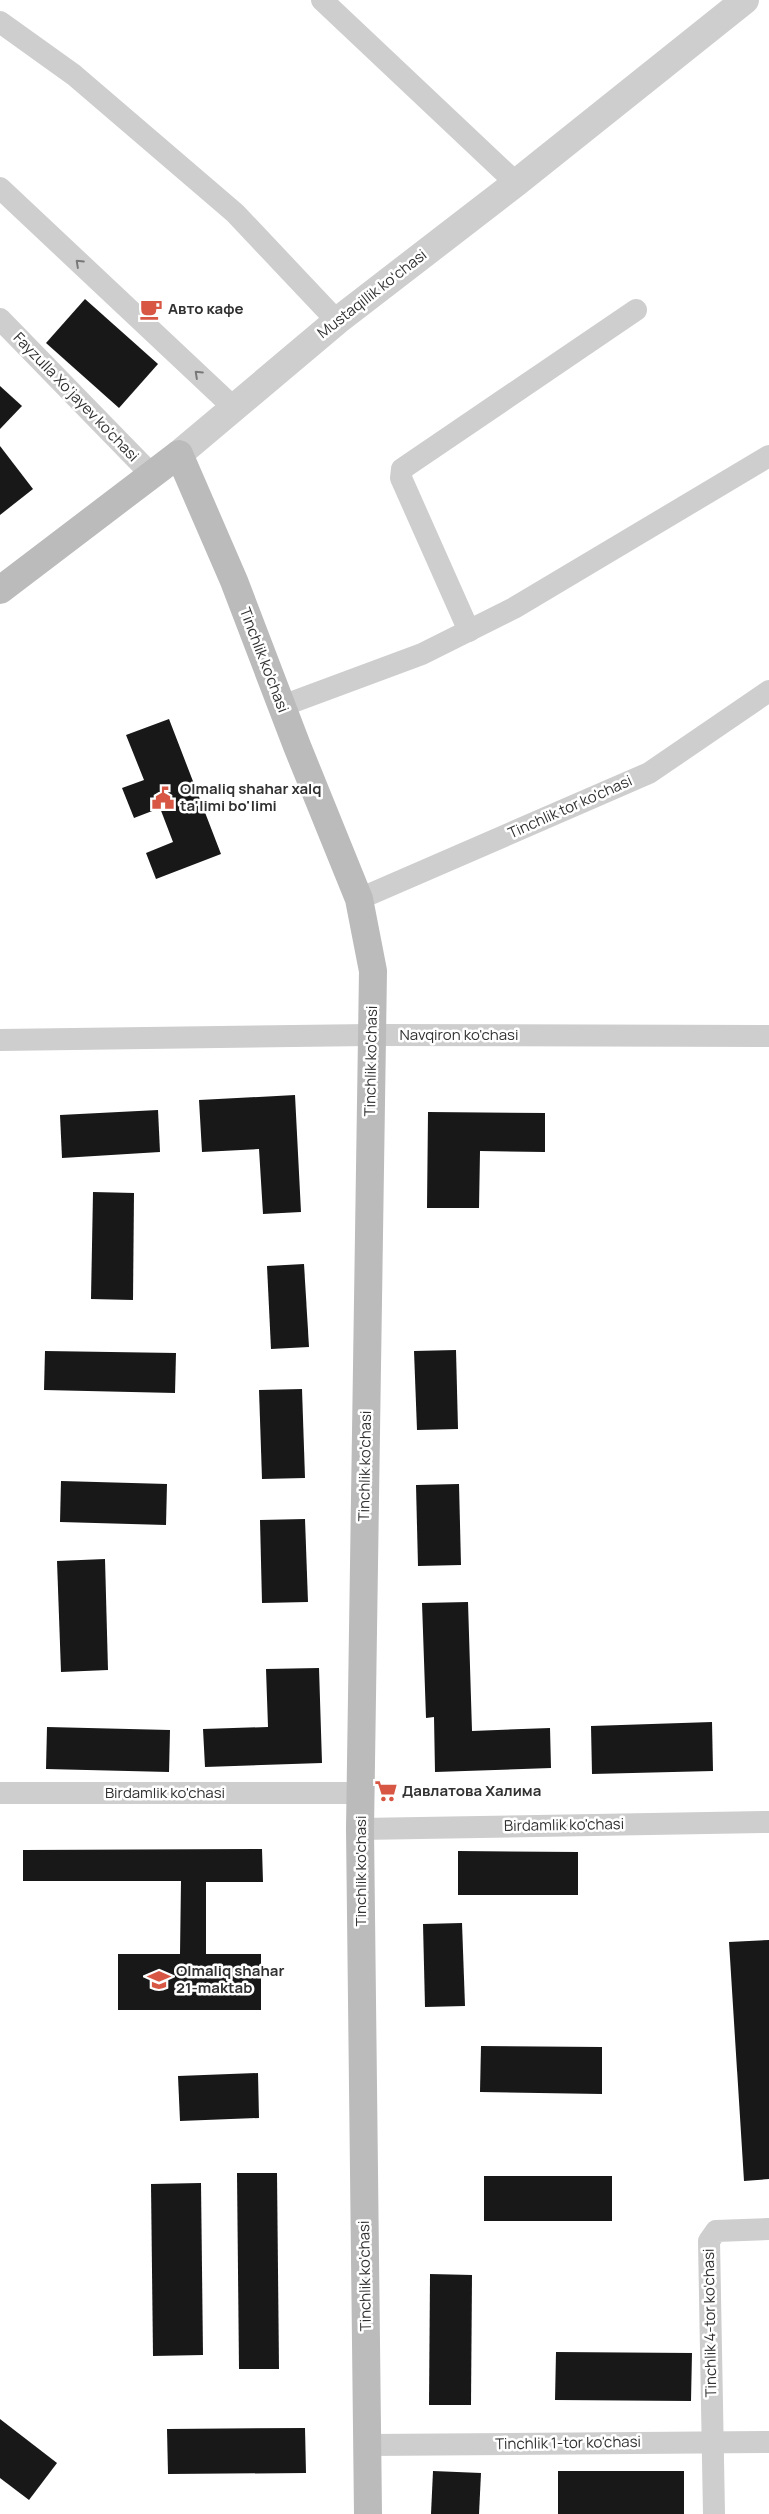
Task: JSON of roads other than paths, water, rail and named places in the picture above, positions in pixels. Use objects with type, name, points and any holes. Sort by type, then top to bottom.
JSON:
[{"type":"main road","name":"Mustaqillik koʻchasi","points":[[0,590],[179,454]]},
{"type":"main road","name":"Tinchlik ko'chasi","points":[[179,454],[234,581],[359,899],[373,971],[370,1035],[360,1828],[368,2514]]},
{"type":"street","points":[[322,0],[516,183]]},
{"type":"street","name":"Mustaqillik koʻchasi","points":[[179,454],[337,321],[516,183],[745,0]]},
{"type":"street","points":[[0,22],[74,75],[234,213],[337,321]]},
{"type":"street","points":[[0,188],[233,407]]},
{"type":"street","points":[[469,631],[401,478],[402,469],[636,310]]},
{"type":"street","name":"Fayzulla Xo‘jayev ko'chasi","points":[[0,319],[152,475]]},
{"type":"street","points":[[282,706],[422,654],[514,608],[769,456]]},
{"type":"street","name":"Tinchlik tor ko'chasi","points":[[359,899],[649,773],[769,691]]},
{"type":"street","name":"Navqiron ko'chasi","points":[[0,1040],[370,1035],[769,1036]]},
{"type":"street","name":"Birdamlik ko'chasi","points":[[0,1794],[361,1793]]},
{"type":"street","name":"Birdamlik ko'chasi","points":[[360,1828],[769,1822]]},
{"type":"street","name":"Tinchlik 4-tor ko'chasi","points":[[712,2442],[709,2241],[716,2231],[769,2229]]},
{"type":"street","points":[[712,2442],[714,2514]]},
{"type":"street","name":"Tinchlik 1-tor ko'chasi","points":[[368,2445],[769,2442]]},
{"type":"place","name":"Авто кафе","points":[[151,309]]},
{"type":"place","name":"Olmaliq shahar xalq ta'limi bo'limi","points":[[163,798]]},
{"type":"place","name":"Давлатова Халима","points":[[386,1791]]},
{"type":"place","name":"Olmaliq shahar 21-maktab","points":[[159,1980]]}]
